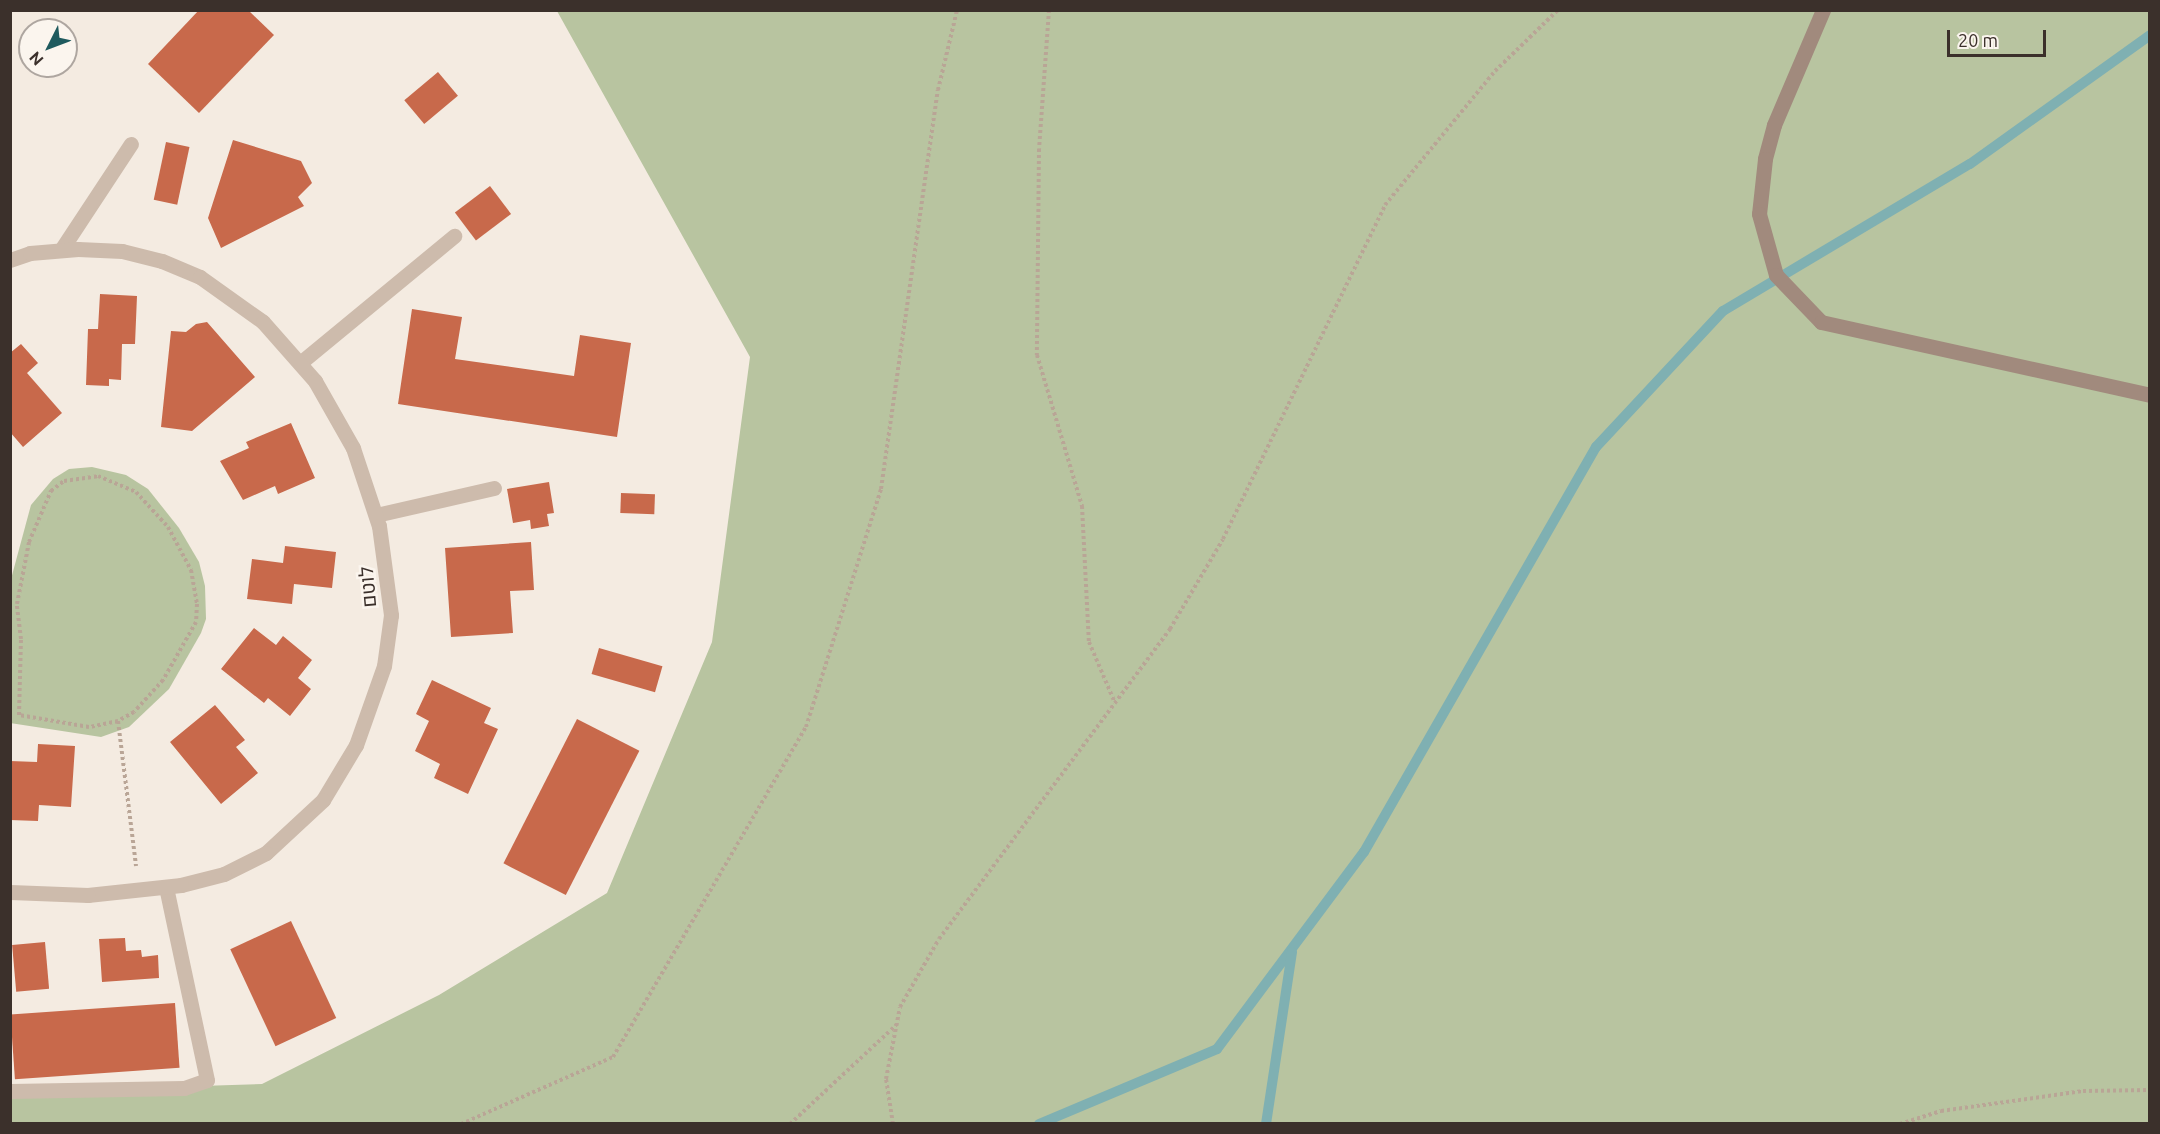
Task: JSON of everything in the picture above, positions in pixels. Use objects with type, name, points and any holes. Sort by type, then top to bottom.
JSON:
[{"type":"main road","points":[[1823,10],[1774,125],[1765,159],[1759,214],[1776,275],[1821,322],[2150,395]]},
{"type":"street","points":[[61,250],[130,144]]},
{"type":"street","points":[[300,363],[454,236]]},
{"type":"street","name":"לוטם","points":[[10,260],[61,250],[122,251],[162,261],[200,277],[263,322],[300,363],[353,448],[375,515],[390,588],[388,640],[370,708],[340,775],[305,821],[266,853],[224,874],[166,887],[88,895],[10,892]]},
{"type":"street","points":[[375,515],[494,488]]},
{"type":"street","points":[[10,1091],[184,1088],[207,1080],[166,887]]},
{"type":"path","points":[[460,1124],[613,1057],[806,727],[881,489],[938,90],[957,10]]},
{"type":"path","points":[[1049,10],[1039,149],[1037,355],[1082,506],[1089,642],[1115,703]]},
{"type":"path","points":[[893,1124],[886,1079],[900,1006],[939,939],[1170,628],[1223,539],[1385,205],[1495,71],[1558,10]]},
{"type":"path","points":[[98,476],[122,483],[151,506],[182,550],[195,587],[196,622],[179,656],[134,712],[118,721],[89,727],[19,715],[20,573],[51,492],[64,482],[81,477],[98,476]]},
{"type":"path","points":[[118,721],[139,891]]},
{"type":"path","points":[[790,1124],[896,1025]]},
{"type":"path","points":[[1900,1124],[1941,1111],[2084,1091],[2150,1090]]},
{"type":"green space","points":[[557,11],[2149,11],[2149,1123],[11,1124],[10,1092],[262,1084],[439,995],[607,893],[712,642],[750,357]]},
{"type":"green space","points":[[92,467],[126,475],[148,489],[179,528],[199,562],[205,586],[206,619],[201,633],[169,689],[129,727],[101,737],[10,723],[11,579],[31,505],[53,479],[69,469]]},
{"type":"building","points":[[199,10],[248,10],[274,35],[199,113],[148,64]]},
{"type":"building","points":[[438,72],[458,96],[424,124],[404,100]]},
{"type":"building","points":[[233,140],[301,161],[312,183],[298,197],[304,206],[221,248],[208,218]]},
{"type":"building","points":[[166,142],[189,147],[177,205],[154,200]]},
{"type":"building","points":[[490,186],[511,214],[476,240],[455,212]]},
{"type":"building","points":[[100,294],[137,296],[135,344],[122,344],[121,380],[109,379],[109,386],[86,385],[88,329],[98,329]]},
{"type":"building","points":[[412,309],[462,317],[455,359],[574,376],[580,335],[631,343],[617,437],[398,404]]},
{"type":"building","points":[[207,322],[255,377],[192,431],[161,427],[171,331],[186,332],[196,324]]},
{"type":"building","points":[[21,344],[38,363],[27,373],[62,413],[23,447],[10,432],[10,353]]},
{"type":"building","points":[[291,423],[315,478],[278,494],[275,486],[243,500],[220,461],[249,448],[246,442]]},
{"type":"building","points":[[549,482],[554,513],[547,514],[549,526],[531,529],[530,520],[513,523],[507,489]]},
{"type":"building","points":[[621,493],[655,494],[654,514],[620,513]]},
{"type":"building","points":[[531,542],[534,590],[510,591],[513,633],[451,637],[445,548]]},
{"type":"building","points":[[285,546],[336,552],[332,588],[294,584],[292,604],[247,599],[252,559],[283,563]]},
{"type":"building","points":[[254,628],[276,645],[283,636],[312,660],[298,678],[311,689],[290,716],[268,698],[264,703],[221,669]]},
{"type":"building","points":[[599,648],[662,666],[655,692],[592,674]]},
{"type":"building","points":[[432,680],[491,708],[484,723],[498,729],[468,794],[434,778],[440,764],[415,751],[429,721],[416,714]]},
{"type":"building","points":[[215,705],[245,740],[236,747],[258,773],[221,804],[170,742]]},
{"type":"building","points":[[577,719],[639,751],[566,895],[503,863]]},
{"type":"building","points":[[38,744],[75,746],[71,807],[39,805],[38,821],[10,820],[10,761],[37,762]]},
{"type":"building","points":[[291,921],[336,1018],[275,1046],[230,949]]},
{"type":"building","points":[[125,938],[126,951],[141,950],[142,957],[158,955],[159,978],[102,982],[99,939]]},
{"type":"building","points":[[45,942],[49,989],[16,992],[12,945]]},
{"type":"building","points":[[175,1003],[180,1068],[15,1079],[10,1015]]},
{"type":"waterway","points":[[1039,1124],[1217,1049],[1364,852],[1596,447],[1723,311],[1970,164],[2150,35]]},
{"type":"waterway","points":[[1266,1124],[1292,952]]}]
